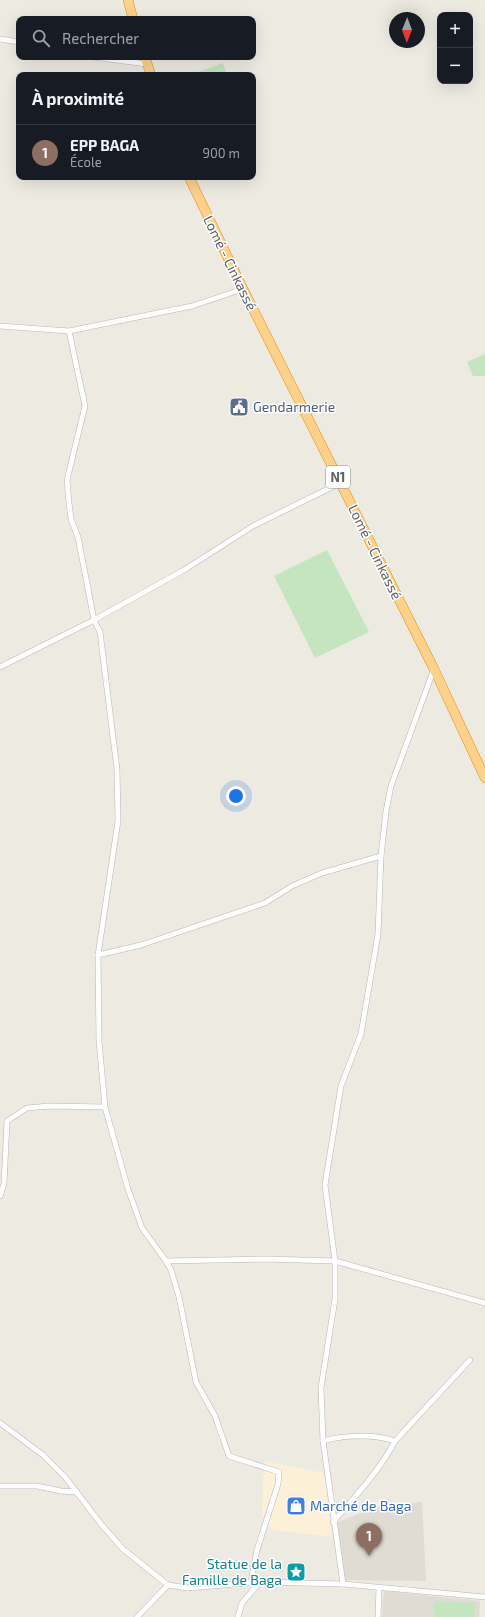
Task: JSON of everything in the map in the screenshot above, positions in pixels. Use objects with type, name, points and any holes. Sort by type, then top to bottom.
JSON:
[{"type":"highway","points":[[128,0],[133,16]]},
{"type":"highway","points":[[146,61],[150,72]]},
{"type":"highway","name":"Lomé - Cinkassé","points":[[189,180],[434,669],[485,778]]},
{"type":"street","points":[[0,39],[16,42]]},
{"type":"street","points":[[133,60],[146,61]]},
{"type":"street","points":[[0,326],[69,331],[192,306],[243,289]]},
{"type":"street","points":[[69,331],[85,406],[67,480],[69,503],[71,518],[78,537],[94,620],[100,632],[117,769],[118,813],[98,955],[99,1041],[105,1107],[128,1189],[142,1228],[171,1270],[179,1296],[196,1382],[215,1416],[229,1456],[279,1472],[276,1490],[257,1550],[251,1582]]},
{"type":"street","points":[[0,667],[94,620],[184,570],[253,526],[340,483]]},
{"type":"street","points":[[343,1584],[333,1522],[323,1441],[321,1388],[334,1299],[335,1260],[325,1185],[341,1086],[363,1026],[378,934],[381,856],[386,811],[391,786],[434,669]]},
{"type":"street","points":[[98,955],[141,945],[265,903],[292,886],[322,873],[381,856]]},
{"type":"street","points":[[0,1196],[7,1121],[27,1108],[49,1106],[78,1108],[105,1107]]},
{"type":"street","points":[[166,1261],[265,1259],[335,1260],[485,1303]]},
{"type":"street","points":[[333,1522],[372,1475],[395,1441],[470,1360]]},
{"type":"street","points":[[0,1424],[43,1455],[77,1492],[101,1524],[124,1549],[168,1585],[188,1588],[251,1582],[343,1584],[485,1597]]},
{"type":"street","points":[[323,1441],[331,1439],[372,1437],[395,1441]]},
{"type":"street","points":[[0,1486],[37,1486],[61,1492],[77,1492]]},
{"type":"street","points":[[238,1617],[242,1603],[260,1582]]},
{"type":"street","points":[[137,1617],[168,1585]]},
{"type":"street","points":[[378,1617],[379,1588]]},
{"type":"shaded area","name":"Marché de Baga","points":[[264,1461],[324,1473],[332,1537],[272,1530],[262,1515]]},
{"type":"shaded area","points":[[422,1502],[426,1581],[344,1580],[336,1523],[376,1507]]},
{"type":"shaded area","points":[[384,1591],[480,1601],[479,1617],[382,1617]]},
{"type":"green space","points":[[223,63],[226,72],[198,72]]},
{"type":"green space","points":[[485,354],[485,376],[473,376],[467,362]]},
{"type":"green space","points":[[327,550],[369,632],[315,658],[274,576]]},
{"type":"green space","points":[[434,1601],[475,1603],[474,1617],[434,1617]]},
{"type":"place","name":"Gendarmerie","points":[[239,407]]},
{"type":"place","name":"Marché de Baga","points":[[296,1506]]},
{"type":"place","name":"EPP BAGA","points":[[369,1556]]},
{"type":"place","name":"Statue de la Famille de Baga","points":[[296,1572]]}]
